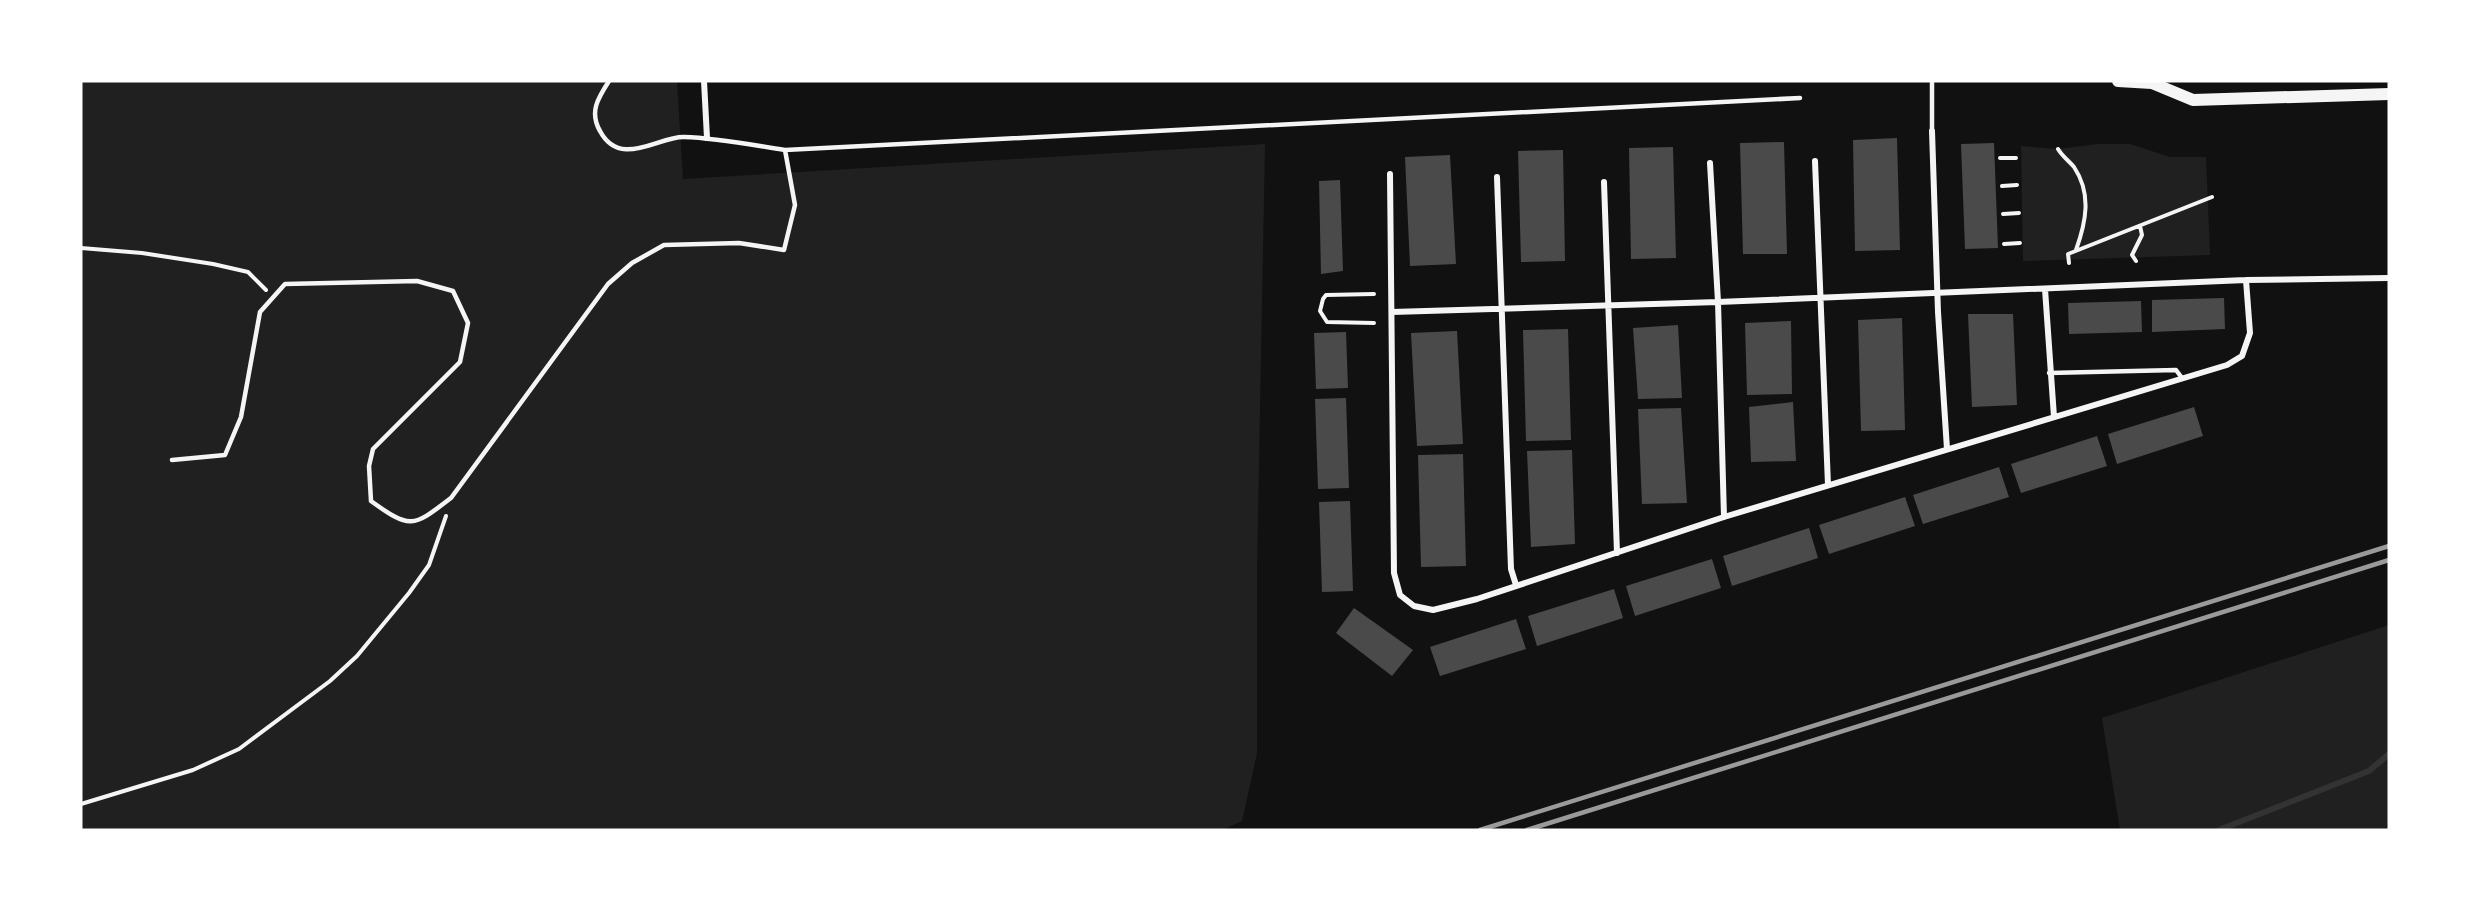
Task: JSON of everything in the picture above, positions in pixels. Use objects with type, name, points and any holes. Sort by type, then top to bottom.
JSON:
[{"type":"main road","points":[[2118,81],[2154,82],[2193,100],[2389,94]]},
{"type":"street","points":[[704,81],[707,138]]},
{"type":"street","points":[[1932,131],[1947,449]]},
{"type":"street","points":[[1815,161],[1828,485]]},
{"type":"street","points":[[1710,163],[1718,302],[1724,517]]},
{"type":"street","points":[[1390,174],[1394,573],[1400,595],[1414,606],[1433,610],[1477,599],[1724,517],[2227,365],[2242,356],[2250,333],[2246,280]]},
{"type":"street","points":[[1497,177],[1511,569],[1516,585]]},
{"type":"street","points":[[1604,182],[1617,553]]},
{"type":"street","points":[[1392,312],[1939,294],[2246,280],[2389,278]]},
{"type":"street","points":[[2044,289],[2054,417]]},
{"type":"lane","points":[[609,81],[596,101],[594,120],[604,138],[621,148],[646,148],[680,136],[785,150],[1800,98]]},
{"type":"lane","points":[[1932,81],[1932,131]]},
{"type":"lane","points":[[172,460],[225,455],[241,417],[260,312],[285,284],[417,281],[453,291],[468,323],[460,362],[373,449],[369,466],[372,501],[397,520],[421,521],[451,498],[608,284],[632,263],[664,246],[739,243],[784,250],[795,205],[785,150]]},
{"type":"lane","points":[[2049,374],[2176,370],[2182,378]]},
{"type":"path","points":[[2058,149],[2074,167],[2084,192],[2086,221],[2076,251]]},
{"type":"path","points":[[2000,158],[2016,158]]},
{"type":"path","points":[[2002,186],[2018,185]]},
{"type":"path","points":[[2069,263],[2068,254],[2212,197]]},
{"type":"path","points":[[2003,214],[2019,213]]},
{"type":"path","points":[[2136,261],[2132,255],[2142,235],[2140,226]]},
{"type":"path","points":[[2004,244],[2020,243]]},
{"type":"path","points":[[81,248],[142,253],[248,272],[273,297]]},
{"type":"path","points":[[1374,294],[1326,295],[1320,311],[1327,322],[1374,323]]},
{"type":"path","points":[[81,804],[193,770],[239,749],[330,681],[357,656],[429,565],[451,498]]},
{"type":"shaded area","points":[[81,81],[677,81],[683,179],[1265,144],[1257,567],[1257,753],[1242,821],[1223,830],[81,830]]},
{"type":"shaded area","points":[[2098,144],[2130,144],[2170,157],[2206,157],[2210,255],[2023,261],[2021,146],[2058,149]]},
{"type":"shaded area","points":[[2389,625],[2389,830],[2120,830],[2102,718]]},
{"type":"building","points":[[1897,138],[1900,250],[1855,251],[1853,140]]},
{"type":"building","points":[[1784,142],[1787,254],[1743,254],[1740,143]]},
{"type":"building","points":[[1994,143],[1998,248],[1965,249],[1961,144]]},
{"type":"building","points":[[1673,147],[1676,258],[1631,259],[1629,148]]},
{"type":"building","points":[[1563,150],[1565,261],[1521,262],[1518,151]]},
{"type":"building","points":[[1450,155],[1456,264],[1410,266],[1405,157]]},
{"type":"building","points":[[1340,180],[1343,271],[1321,274],[1319,181]]},
{"type":"building","points":[[2224,298],[2225,329],[2152,332],[2152,300]]},
{"type":"building","points":[[2141,301],[2142,332],[2069,334],[2068,303]]},
{"type":"building","points":[[1968,314],[2013,314],[2017,405],[1972,407]]},
{"type":"building","points":[[1902,318],[1905,430],[1861,431],[1858,320]]},
{"type":"building","points":[[1791,321],[1792,394],[1747,395],[1745,323]]},
{"type":"building","points":[[1678,325],[1682,398],[1638,399],[1633,328]]},
{"type":"building","points":[[1568,329],[1571,440],[1526,441],[1523,330]]},
{"type":"building","points":[[1457,331],[1463,444],[1417,446],[1411,333]]},
{"type":"building","points":[[1346,332],[1348,388],[1316,389],[1314,333]]},
{"type":"building","points":[[1346,398],[1349,488],[1318,489],[1315,399]]},
{"type":"building","points":[[1793,402],[1796,461],[1751,462],[1749,407]]},
{"type":"building","points":[[2194,407],[2203,436],[2117,464],[2108,434]]},
{"type":"building","points":[[1681,408],[1687,503],[1642,504],[1638,409]]},
{"type":"building","points":[[2097,436],[2107,466],[2021,493],[2011,464]]},
{"type":"building","points":[[1572,450],[1575,544],[1531,547],[1527,451]]},
{"type":"building","points":[[1463,454],[1466,566],[1421,567],[1418,455]]},
{"type":"building","points":[[1999,467],[2009,497],[1923,524],[1913,495]]},
{"type":"building","points":[[1905,497],[1915,526],[1829,554],[1819,525]]},
{"type":"building","points":[[1350,501],[1353,591],[1322,592],[1319,502]]},
{"type":"building","points":[[1809,528],[1818,558],[1732,586],[1723,556]]},
{"type":"building","points":[[1712,559],[1721,588],[1635,616],[1626,586]]},
{"type":"building","points":[[1614,589],[1623,618],[1537,646],[1528,616]]},
{"type":"building","points":[[1354,608],[1413,650],[1392,676],[1336,633]]},
{"type":"building","points":[[1516,619],[1526,649],[1440,676],[1430,647]]},
{"type":"waterway","points":[[2219,830],[2369,771],[2389,754]]},
{"type":"railway","points":[[1480,830],[2389,546]]},
{"type":"railway","points":[[1527,830],[2389,560]]}]
